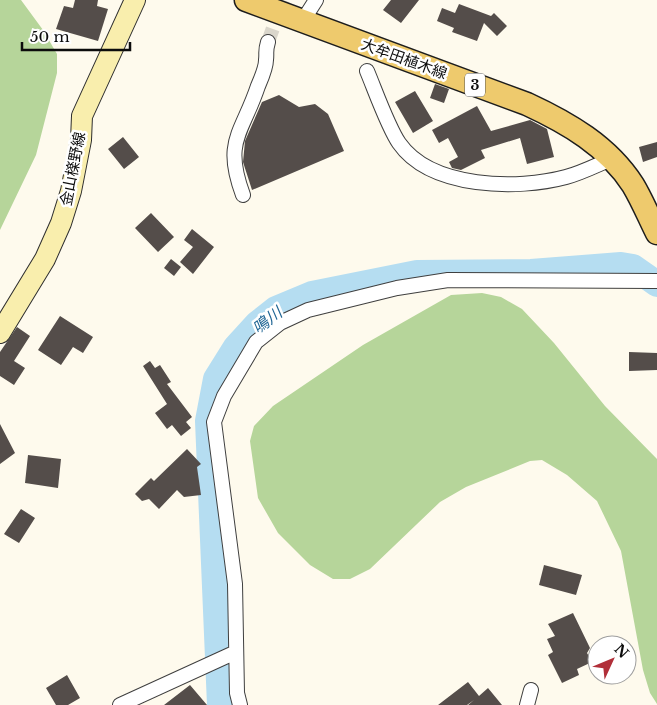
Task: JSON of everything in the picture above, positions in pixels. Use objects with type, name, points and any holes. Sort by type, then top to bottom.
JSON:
[{"type":"main road","name":"金山檪野線","points":[[0,333],[46,259],[61,223],[71,191],[81,140],[82,116],[135,0]]},
{"type":"main road","name":"大牟田植木線","points":[[246,0],[527,104],[558,118],[582,133],[611,159],[632,184],[657,233]]},
{"type":"street","points":[[302,22],[316,0]]},
{"type":"street","points":[[243,195],[236,176],[233,146],[258,88],[266,60],[264,53],[268,42]]},
{"type":"street","points":[[366,71],[399,144],[419,162],[450,176],[472,181],[524,185],[567,177],[611,159]]},
{"type":"street","points":[[240,705],[236,693],[234,584],[230,541],[215,443],[214,422],[224,396],[256,342],[280,323],[308,310],[406,287],[448,280],[657,281]]},
{"type":"street","points":[[120,705],[236,652]]},
{"type":"street","points":[[527,705],[531,690]]},
{"type":"green space","points":[[0,0],[21,0],[43,30],[57,54],[57,73],[36,155],[0,230]]},
{"type":"green space","points":[[482,293],[501,297],[522,309],[554,343],[605,406],[657,459],[657,704],[650,693],[643,670],[621,551],[597,501],[567,475],[542,460],[530,461],[466,487],[440,502],[370,569],[350,579],[333,579],[310,565],[278,533],[258,498],[250,441],[254,426],[273,406],[363,345],[451,295]]},
{"type":"building","points":[[75,0],[98,0],[97,6],[108,9],[98,41],[56,29],[64,6],[73,8]]},
{"type":"building","points":[[391,0],[419,0],[401,23],[383,10]]},
{"type":"building","points":[[459,4],[491,16],[494,13],[507,26],[497,36],[484,23],[477,41],[452,32],[454,28],[437,21],[442,8],[455,13]]},
{"type":"building","points":[[435,84],[449,89],[444,103],[430,98]]},
{"type":"building","points":[[415,91],[433,121],[413,133],[395,102]]},
{"type":"building","points":[[279,95],[299,107],[315,104],[328,114],[344,151],[252,190],[243,162],[245,141],[262,102]]},
{"type":"building","points":[[477,106],[491,131],[530,120],[547,129],[554,157],[527,164],[520,138],[481,150],[485,158],[461,170],[452,168],[449,162],[458,157],[448,138],[439,143],[432,130]]},
{"type":"building","points":[[123,137],[139,157],[124,169],[108,149]]},
{"type":"building","points":[[657,142],[657,157],[643,162],[639,147]]},
{"type":"building","points":[[151,213],[174,237],[158,252],[135,228]]},
{"type":"building","points":[[192,229],[214,247],[193,274],[180,262],[193,247],[184,240]]},
{"type":"building","points":[[171,259],[181,267],[174,276],[164,268]]},
{"type":"building","points":[[60,316],[93,337],[83,353],[73,347],[61,365],[38,350]]},
{"type":"building","points":[[17,327],[30,336],[14,361],[25,368],[14,385],[0,376],[0,352]]},
{"type":"building","points":[[629,352],[657,353],[657,370],[629,371]]},
{"type":"building","points":[[150,361],[155,368],[160,365],[171,382],[167,384],[192,417],[186,422],[191,428],[181,436],[172,425],[167,429],[155,413],[167,404],[143,366]]},
{"type":"building","points":[[0,424],[15,453],[0,464]]},
{"type":"building","points":[[187,449],[201,464],[197,467],[201,495],[184,497],[177,490],[159,509],[149,499],[142,501],[135,494],[151,478],[154,481]]},
{"type":"building","points":[[28,455],[61,459],[58,488],[25,483]]},
{"type":"building","points":[[21,509],[35,518],[19,543],[4,534]]},
{"type":"building","points":[[544,565],[582,575],[576,595],[539,585]]},
{"type":"building","points":[[573,613],[587,642],[587,664],[577,669],[579,675],[562,683],[548,655],[553,652],[547,639],[555,636],[548,624]]},
{"type":"building","points":[[67,675],[80,698],[68,705],[56,705],[46,688]]},
{"type":"building","points":[[468,682],[479,696],[488,688],[502,705],[468,705],[474,700],[467,705],[438,705]]},
{"type":"building","points":[[190,685],[207,705],[164,705]]},
{"type":"waterway","name":"鳴川","points":[[220,705],[208,421],[216,379],[236,347],[257,324],[276,309],[312,294],[417,273],[531,272],[621,265],[633,267],[657,284]]},
{"type":"tunnel","points":[[268,42],[283,0]]}]
